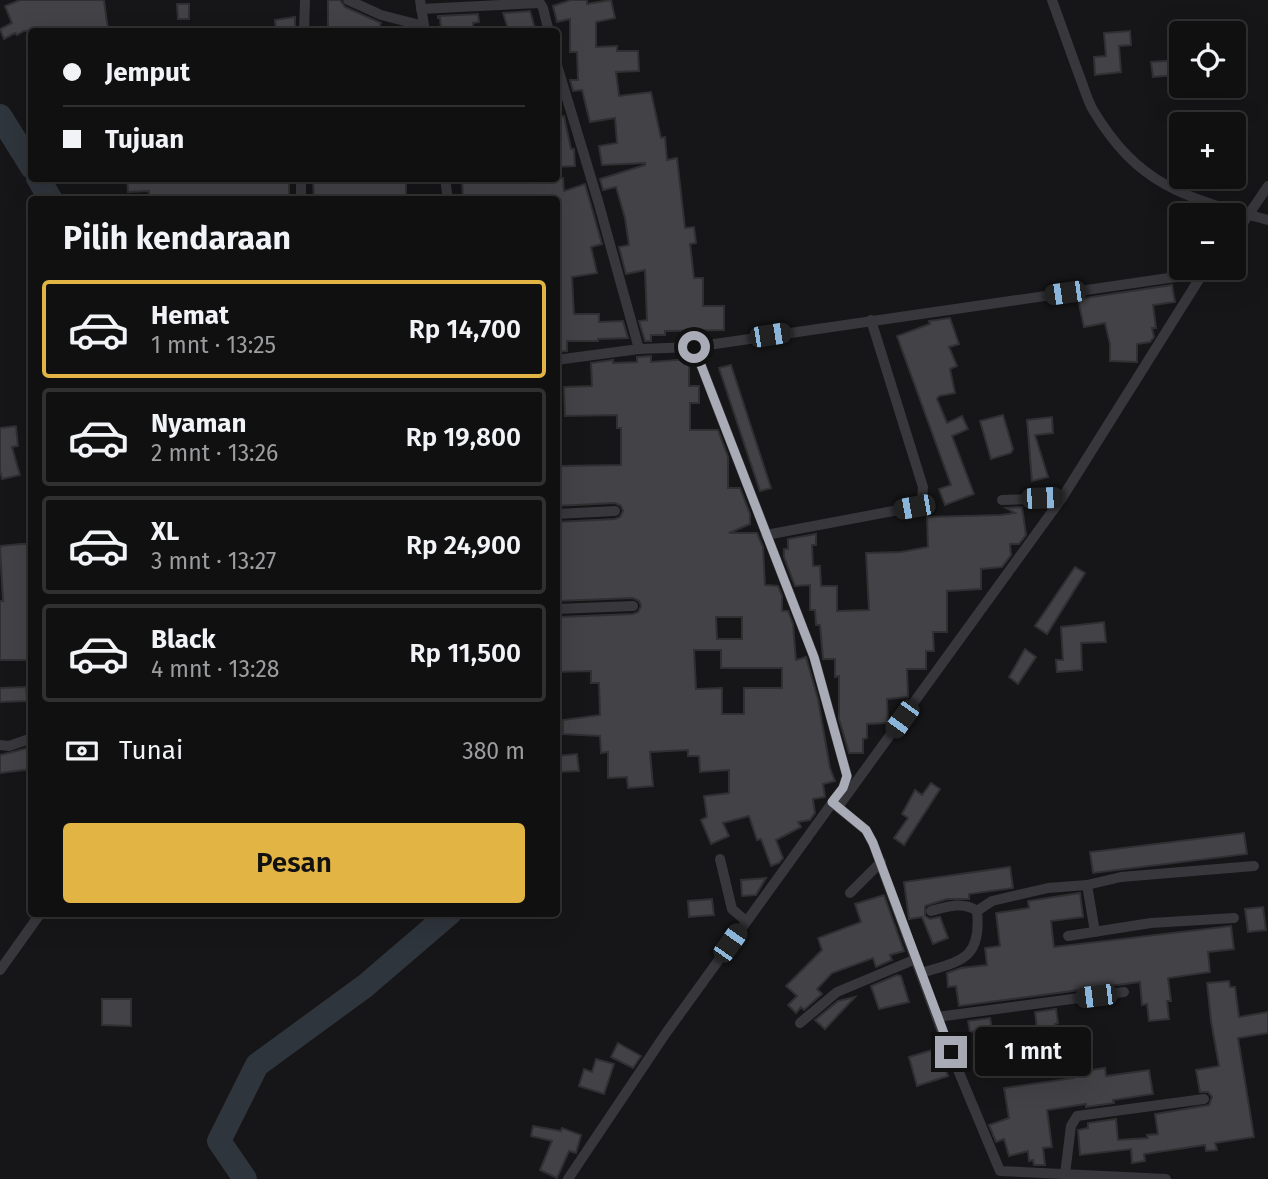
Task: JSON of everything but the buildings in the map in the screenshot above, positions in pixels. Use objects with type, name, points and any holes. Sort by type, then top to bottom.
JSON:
[{"type":"street","points":[[303,28],[305,0]]},
{"type":"street","points":[[348,0],[381,15],[422,28]]},
{"type":"street","points":[[1052,0],[1092,109],[1130,159],[1147,174],[1170,188],[1219,208],[1265,219]]},
{"type":"street","points":[[425,28],[420,5],[540,3],[548,28]]},
{"type":"street","points":[[560,75],[639,349]]},
{"type":"street","points":[[1247,214],[1268,186]]},
{"type":"street","points":[[560,359],[639,349],[694,347],[1169,277]]},
{"type":"street","points":[[568,1179],[746,920],[838,806],[1062,498],[1201,280]]},
{"type":"street","points":[[766,535],[914,507],[922,500],[923,487],[871,320]]},
{"type":"street","points":[[694,347],[814,657],[847,776],[838,806]]},
{"type":"street","points":[[1002,500],[1062,498]]},
{"type":"street","points":[[560,514],[615,511]]},
{"type":"street","points":[[560,609],[633,606]]},
{"type":"street","points":[[0,745],[9,746],[28,739]]},
{"type":"street","points":[[838,806],[866,830],[881,862],[937,1017],[1001,1175],[1065,1174],[1166,1179]]},
{"type":"street","points":[[720,859],[732,909],[746,920]]},
{"type":"street","points":[[850,893],[881,862]]},
{"type":"street","points":[[977,911],[992,901],[1048,888],[1087,885],[1121,877],[1254,866]]},
{"type":"street","points":[[1087,885],[1095,932]]},
{"type":"street","points":[[931,911],[951,905],[966,906],[977,911]]},
{"type":"street","points":[[921,974],[961,960],[972,951],[975,944],[977,911]]},
{"type":"street","points":[[0,971],[38,917]]},
{"type":"street","points":[[1068,936],[1152,923],[1234,918]]},
{"type":"street","points":[[800,1023],[837,992],[916,959]]},
{"type":"street","points":[[937,1017],[1124,992]]},
{"type":"street","points":[[1065,1174],[1071,1126],[1077,1116],[1204,1099]]},
{"type":"waterway","points":[[0,116],[28,161]]},
{"type":"waterway","points":[[40,182],[49,196]]},
{"type":"waterway","points":[[245,1179],[219,1141],[257,1065],[365,986],[446,917]]},
{"type":"route","points":[[694,347],[814,657],[847,776],[843,788],[832,802],[866,830],[873,843],[951,1052]]}]
